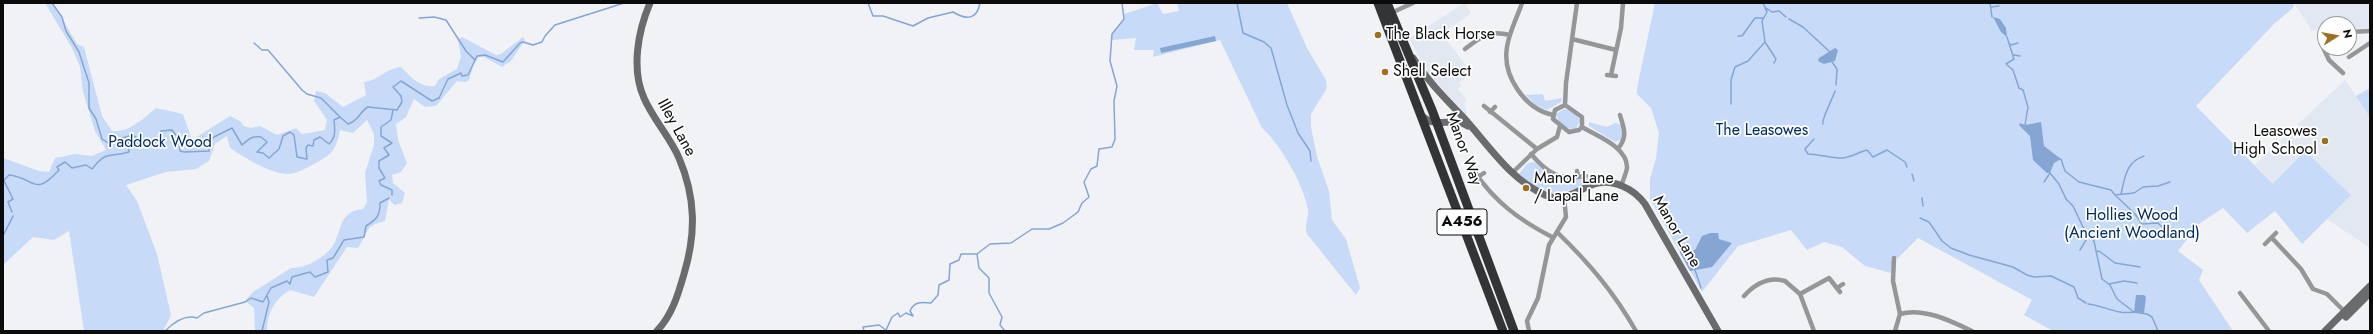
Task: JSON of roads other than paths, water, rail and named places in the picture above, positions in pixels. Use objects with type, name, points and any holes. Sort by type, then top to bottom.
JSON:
[{"type":"highway","name":"Manor Way","points":[[1378,3],[1503,331]]},
{"type":"highway","name":"Manor Way","points":[[1387,3],[1438,124],[1514,331]]},
{"type":"main road","name":"Illey Lane","points":[[650,3],[641,34],[636,74],[644,98],[679,158],[693,212],[694,234],[675,305],[657,331]]},
{"type":"main road","name":"Manor Lane","points":[[1405,44],[1425,75],[1512,173],[1546,195],[1564,197],[1572,196],[1597,184],[1611,183],[1633,191],[1641,198],[1718,331]]},
{"type":"main road","points":[[1444,141],[1445,129],[1457,121],[1458,112]]},
{"type":"main road","points":[[1423,118],[1438,124],[1457,121]]},
{"type":"main road","name":"Manor Lane","points":[[1457,121],[1472,129]]},
{"type":"main road","points":[[2325,331],[2370,286]]},
{"type":"main road","points":[[2331,331],[2370,293]]},
{"type":"street","points":[[1391,13],[1413,3]]},
{"type":"street","points":[[1522,3],[1510,35],[1506,55],[1514,83],[1527,102],[1536,109],[1553,115]]},
{"type":"street","points":[[1566,105],[1566,83],[1577,3]]},
{"type":"street","points":[[1611,75],[1623,3]]},
{"type":"street","points":[[2357,32],[2370,31]]},
{"type":"street","points":[[1465,49],[1485,34],[1498,32],[1510,35]]},
{"type":"street","points":[[1572,39],[1616,50]]},
{"type":"street","points":[[2349,57],[2370,44]]},
{"type":"street","points":[[2327,56],[2329,60],[2343,73]]},
{"type":"street","points":[[1566,105],[1579,114],[1583,121],[1582,127],[1573,132],[1560,126],[1553,120],[1553,115],[1558,107],[1566,105]]},
{"type":"street","points":[[1484,106],[1537,149]]},
{"type":"street","points":[[1490,112],[1495,107]]},
{"type":"street","points":[[1618,148],[1624,141],[1626,134],[1620,115]]},
{"type":"street","points":[[1512,173],[1537,149],[1556,137],[1560,126]]},
{"type":"street","points":[[1582,127],[1618,148],[1622,154],[1627,165],[1621,186]]},
{"type":"street","points":[[1518,133],[1522,128]]},
{"type":"street","points":[[1532,154],[1548,171],[1557,176],[1568,178],[1586,176]]},
{"type":"street","points":[[1474,171],[1502,206],[1531,226],[1552,237]]},
{"type":"street","points":[[1577,171],[1578,177]]},
{"type":"street","points":[[1478,177],[1484,173]]},
{"type":"street","points":[[1529,330],[1527,321],[1538,298],[1552,237],[1557,232],[1566,217],[1564,197]]},
{"type":"street","points":[[1557,232],[1586,260],[1608,286],[1636,331]]},
{"type":"street","points":[[2265,244],[2276,233]]},
{"type":"street","points":[[2272,238],[2301,269],[2313,289],[2327,294],[2345,312]]},
{"type":"street","points":[[1894,258],[1893,281],[1900,314],[1895,331]]},
{"type":"street","points":[[1825,274],[1838,290],[1843,284]]},
{"type":"street","points":[[1800,294],[1829,278]]},
{"type":"street","points":[[1744,296],[1757,284],[1771,279],[1785,281],[1800,294],[1814,331]]},
{"type":"street","points":[[2240,293],[2269,331]]},
{"type":"street","points":[[1900,314],[1918,313],[1939,317],[1972,331]]},
{"type":"waterway","points":[[52,3],[62,17],[66,31],[79,52],[89,83],[89,108],[96,119],[102,139],[108,143],[132,135],[137,138]]},
{"type":"waterway","points":[[3,181],[9,175],[25,179],[39,185],[50,178],[59,170],[57,167],[65,162],[72,168],[86,165],[92,169],[101,159],[105,157],[129,152],[128,143],[134,141],[140,136],[148,142],[162,142],[161,131],[172,130],[179,139],[180,151],[184,152],[209,151],[209,142],[214,137],[232,128],[242,145],[250,138],[261,137],[267,142],[257,152],[263,153],[269,158],[279,149],[283,136],[290,132],[294,135],[297,157],[307,159],[306,148],[308,145],[313,146],[314,140],[320,137],[329,144],[333,139],[335,127],[334,120],[340,117],[348,124],[352,123],[368,107],[397,110],[402,102],[401,96],[393,87],[401,81],[432,101],[439,98],[448,79],[461,73],[462,76],[468,75],[477,56],[485,55],[503,62],[520,43],[523,42],[533,45],[542,42],[545,36],[555,25],[624,3]]},
{"type":"waterway","points":[[868,3],[873,16],[883,16],[913,26],[928,18],[953,12],[958,15],[970,17],[979,9],[980,3]]},
{"type":"waterway","points":[[977,254],[990,244],[1011,243],[1032,229],[1049,229],[1063,223],[1078,212],[1082,203],[1089,197],[1084,182],[1091,169],[1097,166],[1099,149],[1112,147],[1115,139],[1114,101],[1117,86],[1110,61],[1112,34],[1124,19],[1122,3]]},
{"type":"waterway","points":[[1237,3],[1243,33],[1264,42],[1271,48],[1287,105],[1298,133],[1310,151],[1311,161]]},
{"type":"waterway","points":[[1731,104],[1731,80],[1735,67],[1748,61],[1765,42],[1762,21],[1767,12],[1763,3]]},
{"type":"waterway","points":[[1990,3],[1992,17]]},
{"type":"waterway","points":[[1991,7],[1999,6]]},
{"type":"waterway","points":[[1766,8],[1772,12],[1779,11],[1786,17]]},
{"type":"waterway","points":[[419,18],[434,17],[446,20],[466,51],[475,60]]},
{"type":"waterway","points":[[1738,36],[1742,36],[1755,18],[1763,18]]},
{"type":"waterway","points":[[1789,19],[1803,27],[1830,52]]},
{"type":"waterway","points":[[2007,37],[2014,59],[2006,64],[2013,70],[2019,88],[2023,90],[2028,107],[2025,125]]},
{"type":"waterway","points":[[1765,42],[1776,59],[1774,63]]},
{"type":"waterway","points":[[254,43],[262,50],[268,50],[302,90],[307,94],[321,98],[339,116]]},
{"type":"waterway","points":[[2009,43],[2011,45],[2018,43]]},
{"type":"waterway","points":[[2014,55],[2020,56]]},
{"type":"waterway","points":[[1832,62],[1837,69],[1836,85]]},
{"type":"waterway","points":[[1823,124],[1835,91]]},
{"type":"waterway","points":[[392,195],[392,190],[381,185],[379,181],[385,178],[379,168],[379,161],[389,155],[384,148],[392,143],[381,136],[381,127],[391,120],[393,110]]},
{"type":"waterway","points":[[1814,139],[1805,149],[1808,154],[1843,158],[1867,150],[1873,157],[1887,150],[1905,162],[1907,167]]},
{"type":"waterway","points":[[2121,194],[2125,176],[2130,166],[2133,162],[2144,156]]},
{"type":"waterway","points":[[2061,159],[2065,171],[2079,182],[2111,190],[2115,195],[2134,193],[2143,187],[2158,186],[2170,182]]},
{"type":"waterway","points":[[2050,173],[2059,184],[2066,199],[2073,206],[2083,227],[2094,241],[2102,279],[2110,285],[2117,299],[2134,312],[2147,314],[2152,317],[2158,331]]},
{"type":"waterway","points":[[2044,182],[2050,173]]},
{"type":"waterway","points":[[1912,174],[1914,181]]},
{"type":"waterway","points":[[4,181],[13,199],[8,202],[12,212]]},
{"type":"waterway","points":[[2115,195],[2135,214],[2142,224],[2158,223],[2162,227]]},
{"type":"waterway","points":[[165,331],[175,322],[184,318],[197,318],[204,313],[245,302],[251,298],[263,302],[271,288],[287,281],[290,284],[292,277],[310,272],[315,277],[328,272],[327,260],[333,258],[344,240],[364,237],[366,226],[375,219],[379,211],[380,203],[389,198]]},
{"type":"waterway","points":[[1922,198],[1923,206]]},
{"type":"waterway","points":[[3,236],[13,216]]},
{"type":"waterway","points":[[1920,218],[1929,222],[1942,241],[1951,248],[1969,255],[2013,267],[2027,275],[2034,277],[2051,276],[2074,287],[2078,298],[2086,303]]},
{"type":"waterway","points":[[2080,250],[2089,235]]},
{"type":"waterway","points":[[2096,252],[2099,251],[2115,263],[2140,267]]},
{"type":"waterway","points":[[864,331],[863,327],[879,325],[886,330],[892,317],[898,313],[900,317],[906,313],[913,316],[910,311],[914,305],[921,302],[931,303],[938,295],[939,285],[949,280],[950,264],[959,260],[961,254],[977,254]]},
{"type":"waterway","points":[[977,254],[979,268],[989,278],[989,293],[1002,317],[1000,325],[1005,331]]},
{"type":"waterway","points":[[1695,270],[1701,288]]},
{"type":"waterway","points":[[2109,284],[2124,281],[2137,283]]},
{"type":"waterway","points":[[262,331],[269,302],[267,296]]},
{"type":"waterway","points":[[2088,304],[2116,311],[2128,313],[2134,312]]},
{"type":"place","name":"The Black Horse","points":[[1378,35]]},
{"type":"place","name":"Shell Select","points":[[1385,72]]},
{"type":"place","name":"Leasowes High School","points":[[2325,141]]},
{"type":"place","name":"Manor Lane / Lapal Lane","points":[[1526,188]]},
{"type":"park label","name":"The Leasowes","points":[[1762,131]]},
{"type":"park label","name":"Paddock Wood","points":[[160,143]]},
{"type":"park label","name":"Hollies Wood (Ancient Woodland)","points":[[2132,225]]}]
